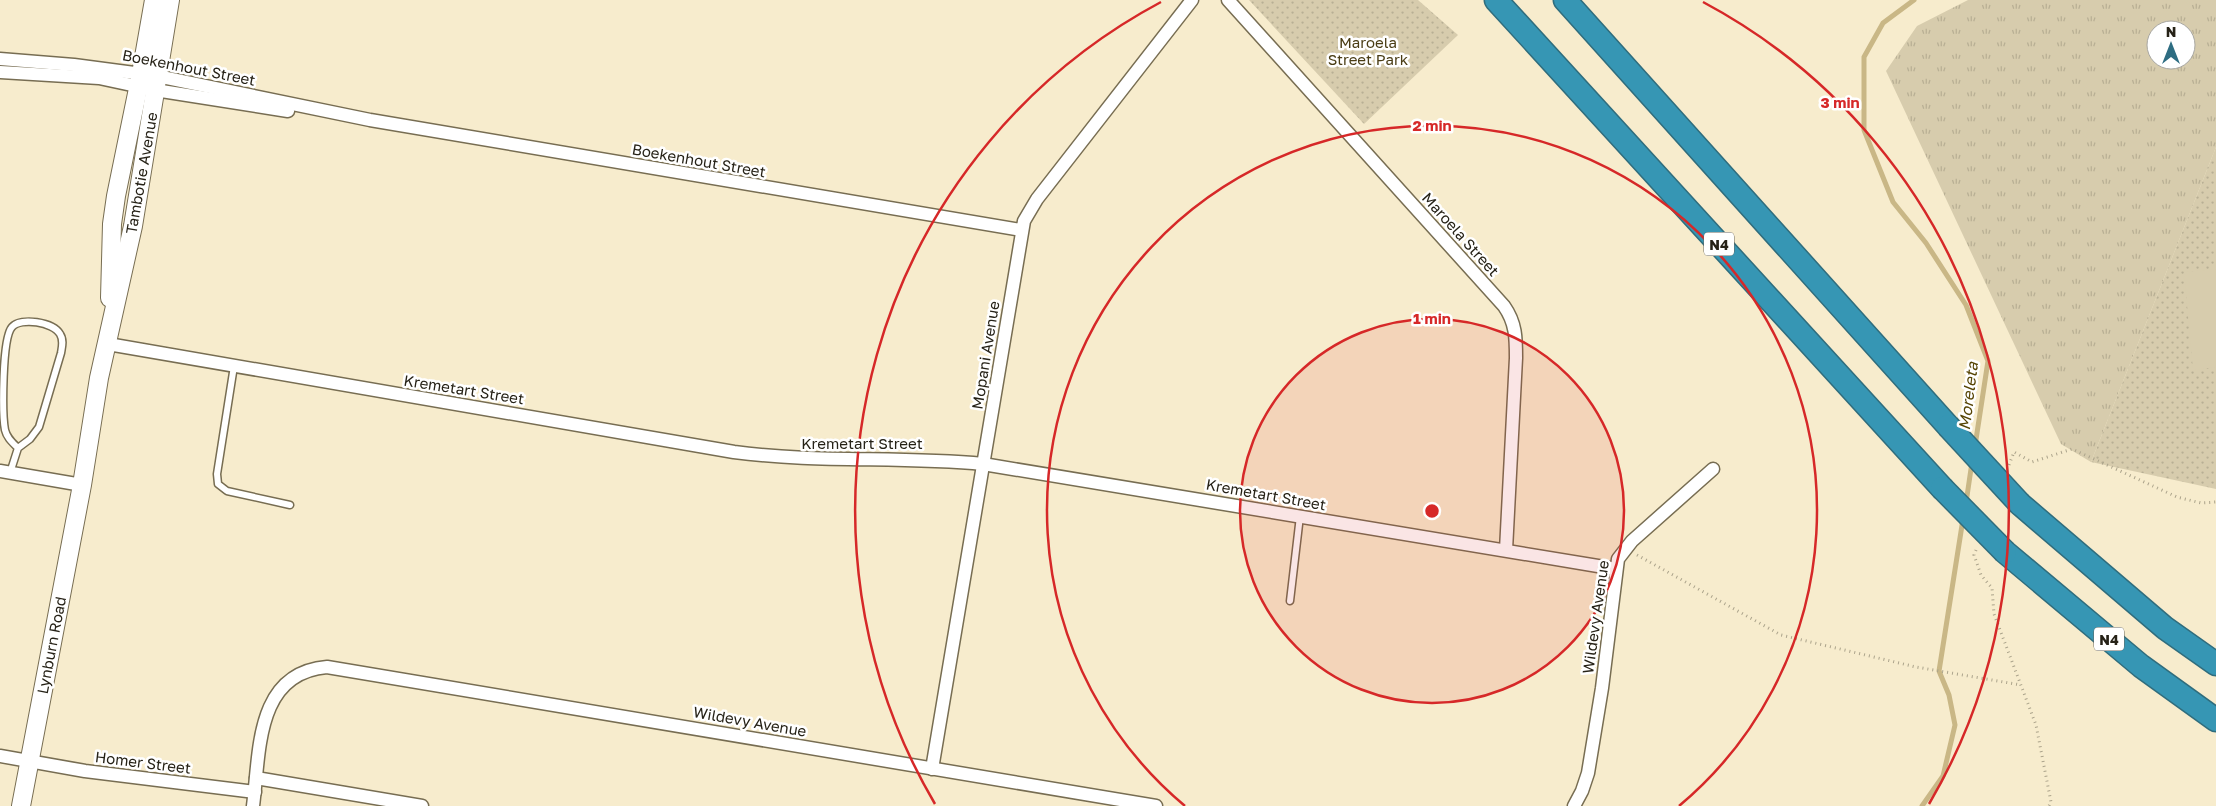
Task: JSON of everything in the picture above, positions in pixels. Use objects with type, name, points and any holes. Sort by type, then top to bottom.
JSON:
[{"type":"highway","points":[[1486,0],[1540,49]]},
{"type":"highway","name":"N4","points":[[1496,0],[1942,488],[2005,552],[2141,666],[2216,720]]},
{"type":"highway","points":[[1565,0],[2020,504],[2165,628],[2216,664]]},
{"type":"main road","name":"Tambotie Avenue","points":[[148,82],[154,0]]},
{"type":"main road","name":"Tambotie Avenue","points":[[82,485],[100,378],[108,344],[112,224],[170,0]]},
{"type":"main road","name":"Lynburn Road","points":[[20,806],[82,485]]},
{"type":"street","name":"Mopani Avenue","points":[[932,769],[1021,230],[1037,199],[1192,0]]},
{"type":"street","name":"Maroela Street","points":[[1228,0],[1504,306],[1512,318],[1516,330],[1516,358],[1506,550]]},
{"type":"street","name":"Boekenhout Street","points":[[0,59],[74,64],[148,82],[1021,230]]},
{"type":"street","name":"Boekenhout Street","points":[[0,72],[82,76],[148,82]]},
{"type":"street","name":"Kremetart Street","points":[[108,344],[734,452],[783,458],[941,460],[983,464],[1616,569]]},
{"type":"street","name":"Wildevy Avenue","points":[[1574,806],[1582,791],[1588,773],[1602,688],[1618,559],[1624,549],[1713,469]]},
{"type":"street","points":[[5,472],[82,485]]},
{"type":"street","name":"Wildevy Avenue","points":[[253,806],[266,714],[275,694],[286,683],[304,672],[320,668],[339,668],[1156,806]]},
{"type":"street","name":"Homer Street","points":[[0,756],[85,771],[255,792]]},
{"type":"street","points":[[256,778],[422,806]]},
{"type":"lane","points":[[5,472],[18,448],[30,439],[39,427],[62,346],[59,333],[52,327],[32,322],[18,322],[11,328],[6,340],[3,408],[9,439],[18,448]]},
{"type":"lane","points":[[234,366],[217,474],[218,484],[227,491],[290,505]]},
{"type":"lane","points":[[1290,601],[1300,516]]},
{"type":"path","points":[[1636,555],[1781,635],[1916,668],[2021,685]]},
{"type":"green space","name":"Maroela Street Park","points":[[1249,0],[1418,0],[1458,35],[1364,124]]},
{"type":"green space","points":[[1968,0],[2216,0],[2216,147],[2091,462],[2061,444],[1886,71],[1917,26]]},
{"type":"green space","points":[[2216,147],[2216,489],[2091,462]]},
{"type":"green space","points":[[2216,269],[2216,367],[2193,370],[2184,272]]},
{"type":"waterway","name":"Moreleta","points":[[1914,0],[1883,23],[1864,57],[1864,130],[1893,202],[1926,243],[1966,305],[1988,361],[1975,446]]},
{"type":"waterway","name":"Moreleta","points":[[1966,503],[1972,462]]},
{"type":"waterway","name":"Moreleta","points":[[1922,806],[1943,776],[1955,725],[1949,695],[1939,671],[1963,519]]}]
